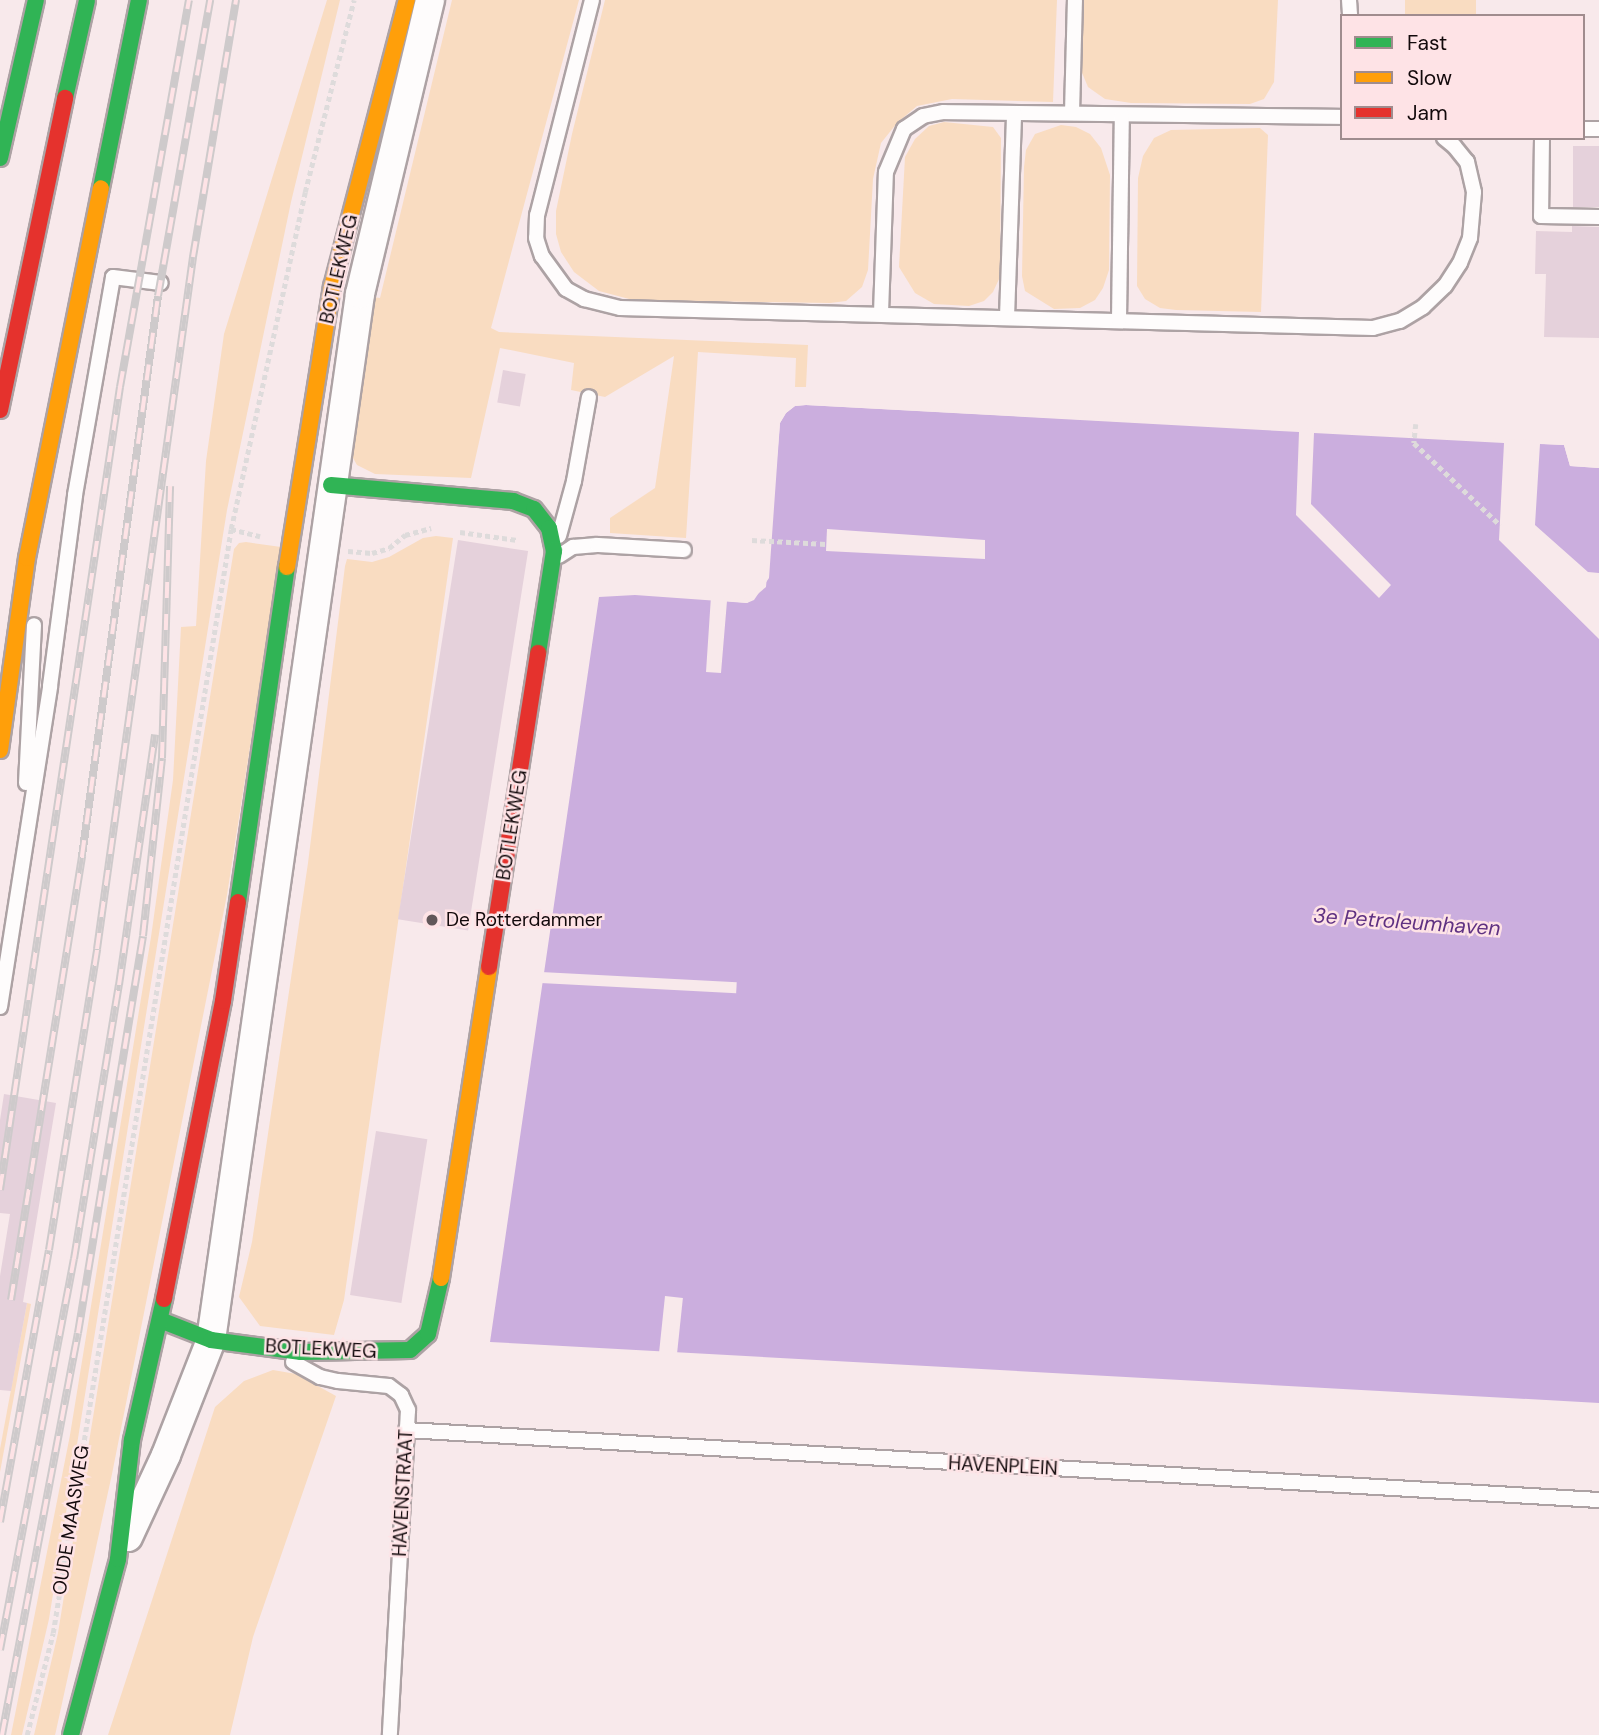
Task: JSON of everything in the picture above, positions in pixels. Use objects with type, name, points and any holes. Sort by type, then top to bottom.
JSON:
[{"type":"main road","points":[[0,158],[36,0]]},
{"type":"main road","points":[[0,410],[39,210],[87,0]]},
{"type":"main road","points":[[0,750],[27,558],[139,0]]},
{"type":"main road","name":"BOTLEKWEG","points":[[160,1320],[223,1001],[290,543],[332,287],[407,0]]},
{"type":"main road","points":[[331,485],[513,501],[534,509],[550,528],[553,553]]},
{"type":"main road","name":"BOTLEKWEG","points":[[211,1340],[270,1348],[352,1353],[410,1350],[428,1334],[435,1314],[553,553]]},
{"type":"main road","points":[[71,1735],[118,1559],[132,1440],[160,1320],[211,1340]]},
{"type":"street","name":"BOTLEKWEG","points":[[211,1340],[360,293],[430,0]]},
{"type":"street","points":[[118,1559],[166,1455],[211,1340]]},
{"type":"lane","points":[[592,0],[537,215],[536,238],[542,257],[553,276],[566,289],[584,299],[620,308],[1373,328],[1400,321],[1423,307],[1445,286],[1460,263],[1470,238],[1474,192],[1467,163],[1446,140]]},
{"type":"lane","points":[[1072,113],[1075,0]]},
{"type":"lane","points":[[881,313],[886,173],[904,129],[923,116],[944,112],[1340,117]]},
{"type":"lane","points":[[1007,317],[1014,113]]},
{"type":"lane","points":[[1119,320],[1122,115]]},
{"type":"lane","points":[[1542,140],[1541,216],[1599,217]]},
{"type":"lane","points":[[0,1005],[50,686],[75,495],[113,277],[161,283]]},
{"type":"lane","points":[[553,553],[574,481],[589,397]]},
{"type":"lane","points":[[553,553],[573,547],[597,545],[684,550]]},
{"type":"lane","points":[[0,1005],[15,886],[33,687],[33,613],[27,558]]},
{"type":"lane","name":"HAVENSTRAAT","points":[[270,1348],[320,1377],[389,1386],[401,1395],[408,1410],[390,1735]]},
{"type":"lane","name":"HAVENPLEIN","points":[[406,1430],[1599,1500]]},
{"type":"path","points":[[290,543],[230,529],[305,192],[354,0]]},
{"type":"path","points":[[1416,424],[1414,443],[1500,525]]},
{"type":"path","points":[[323,547],[372,552],[389,548],[405,535],[435,528]]},
{"type":"path","name":"OUDE MAASWEG","points":[[27,1735],[53,1633],[230,529]]},
{"type":"path","points":[[449,530],[553,553]]},
{"type":"path","points":[[752,540],[826,544]]},
{"type":"shaded area","points":[[327,0],[340,0],[291,202],[227,510],[49,1619],[22,1735],[11,1735],[70,1435],[151,937],[173,780],[181,627],[196,626],[206,461],[224,334]]},
{"type":"shaded area","points":[[452,0],[579,0],[491,328],[499,332],[808,345],[806,387],[795,387],[796,358],[698,352],[686,538],[610,533],[610,518],[655,488],[674,356],[605,397],[571,390],[574,363],[500,348],[471,478],[375,474],[357,465],[349,451],[373,297],[380,298]]},
{"type":"shaded area","points":[[605,0],[1057,0],[1053,102],[952,99],[917,106],[897,123],[881,143],[873,179],[868,270],[862,287],[846,301],[633,300],[599,291],[574,272],[561,252],[556,234],[556,211],[572,134]]},
{"type":"shaded area","points":[[1080,0],[1278,0],[1274,82],[1264,99],[1250,104],[1131,103],[1105,99],[1088,87],[1080,68]]},
{"type":"shaded area","points":[[1405,0],[1476,0],[1476,14],[1405,14]]},
{"type":"shaded area","points":[[944,122],[993,127],[1001,138],[1000,277],[993,292],[984,301],[969,306],[934,304],[915,293],[899,267],[905,157],[915,139],[929,126]]},
{"type":"shaded area","points":[[1061,125],[1076,127],[1090,134],[1101,148],[1110,175],[1109,270],[1103,288],[1095,300],[1080,308],[1054,309],[1025,291],[1022,276],[1024,167],[1026,150],[1035,134]]},
{"type":"shaded area","points":[[1260,128],[1268,135],[1261,312],[1176,310],[1160,308],[1145,299],[1137,286],[1138,178],[1143,156],[1154,138],[1171,130]]},
{"type":"shaded area","points":[[423,538],[453,538],[344,1300],[334,1335],[260,1326],[239,1297],[252,1242],[308,863],[345,566],[347,559],[372,562],[389,557]]},
{"type":"shaded area","points":[[239,543],[281,547],[227,895],[112,1474],[56,1731],[55,1735],[34,1735],[58,1633],[234,549]]},
{"type":"shaded area","points":[[27,1303],[31,1304],[0,1472],[0,1449]]},
{"type":"shaded area","points":[[273,1370],[296,1374],[336,1396],[253,1637],[230,1735],[108,1735],[215,1407],[244,1381]]},
{"type":"water","name":"3e Petroleumhaven","points":[[795,406],[1564,445],[1570,466],[1599,468],[1599,1403],[490,1342],[599,597],[635,595],[747,603],[754,600],[769,578],[780,423],[786,413]]},
{"type":"pier","points":[[793,403],[1566,442],[1573,463],[1599,464],[1599,468],[1570,466],[1564,445],[1540,444],[1535,525],[1588,572],[1599,573],[1599,639],[1499,540],[1504,443],[1314,433],[1311,504],[1391,585],[1379,598],[1296,515],[1299,432],[795,406],[786,413],[780,423],[766,587],[747,603],[727,601],[729,598],[746,599],[763,585],[776,422],[783,410]]},
{"type":"pier","points":[[827,529],[985,540],[985,559],[826,551]]},
{"type":"pier","points":[[711,596],[727,597],[721,673],[706,672]]},
{"type":"pier","points":[[541,972],[737,982],[736,993],[540,983]]},
{"type":"pier","points":[[665,1296],[683,1298],[677,1357],[659,1355]]},
{"type":"building","points":[[1573,146],[1599,146],[1599,207],[1573,207]]},
{"type":"building","points":[[1572,226],[1599,227],[1599,338],[1544,337],[1546,274],[1535,274],[1536,231],[1572,232]]},
{"type":"building","points":[[503,370],[526,374],[520,406],[497,402]]},
{"type":"building","points":[[458,540],[528,551],[468,930],[398,919]]},
{"type":"building","points":[[4,1094],[56,1103],[23,1302],[27,1303],[11,1391],[0,1390],[0,1276],[10,1214],[0,1213],[0,1120]]},
{"type":"building","points":[[376,1131],[427,1139],[401,1303],[350,1295]]},
{"type":"railway","points":[[0,1190],[120,387],[189,0]]},
{"type":"railway","points":[[11,1300],[82,856],[158,296],[210,0]]},
{"type":"railway","points":[[0,1522],[49,1250],[97,949],[193,257],[236,0]]},
{"type":"railway","points":[[2,1735],[78,1333],[143,936],[162,758],[170,486]]},
{"type":"railway","points":[[0,1650],[74,1259],[119,985],[155,735]]},
{"type":"traffic: fast","points":[[0,158],[36,0]]},
{"type":"traffic: fast","points":[[65,98],[87,0]]},
{"type":"traffic: fast","points":[[101,188],[139,0]]},
{"type":"traffic: fast","points":[[331,485],[513,501],[534,509],[549,528],[554,551],[538,653]]},
{"type":"traffic: fast","points":[[238,902],[287,567]]},
{"type":"traffic: fast","points":[[160,1320],[211,1340],[301,1352],[410,1350],[428,1334],[441,1278]]},
{"type":"traffic: fast","points":[[71,1735],[118,1559],[132,1440],[164,1299]]},
{"type":"traffic: slow","points":[[287,567],[332,287],[407,0]]},
{"type":"traffic: slow","points":[[0,750],[27,558],[101,188]]},
{"type":"traffic: slow","points":[[441,1278],[489,967]]},
{"type":"traffic: jam","points":[[0,410],[65,98]]},
{"type":"traffic: jam","points":[[489,967],[538,653]]},
{"type":"traffic: jam","points":[[164,1299],[223,1001],[238,902]]},
{"type":"place","name":"De Rotterdammer","points":[[432,920]]}]
